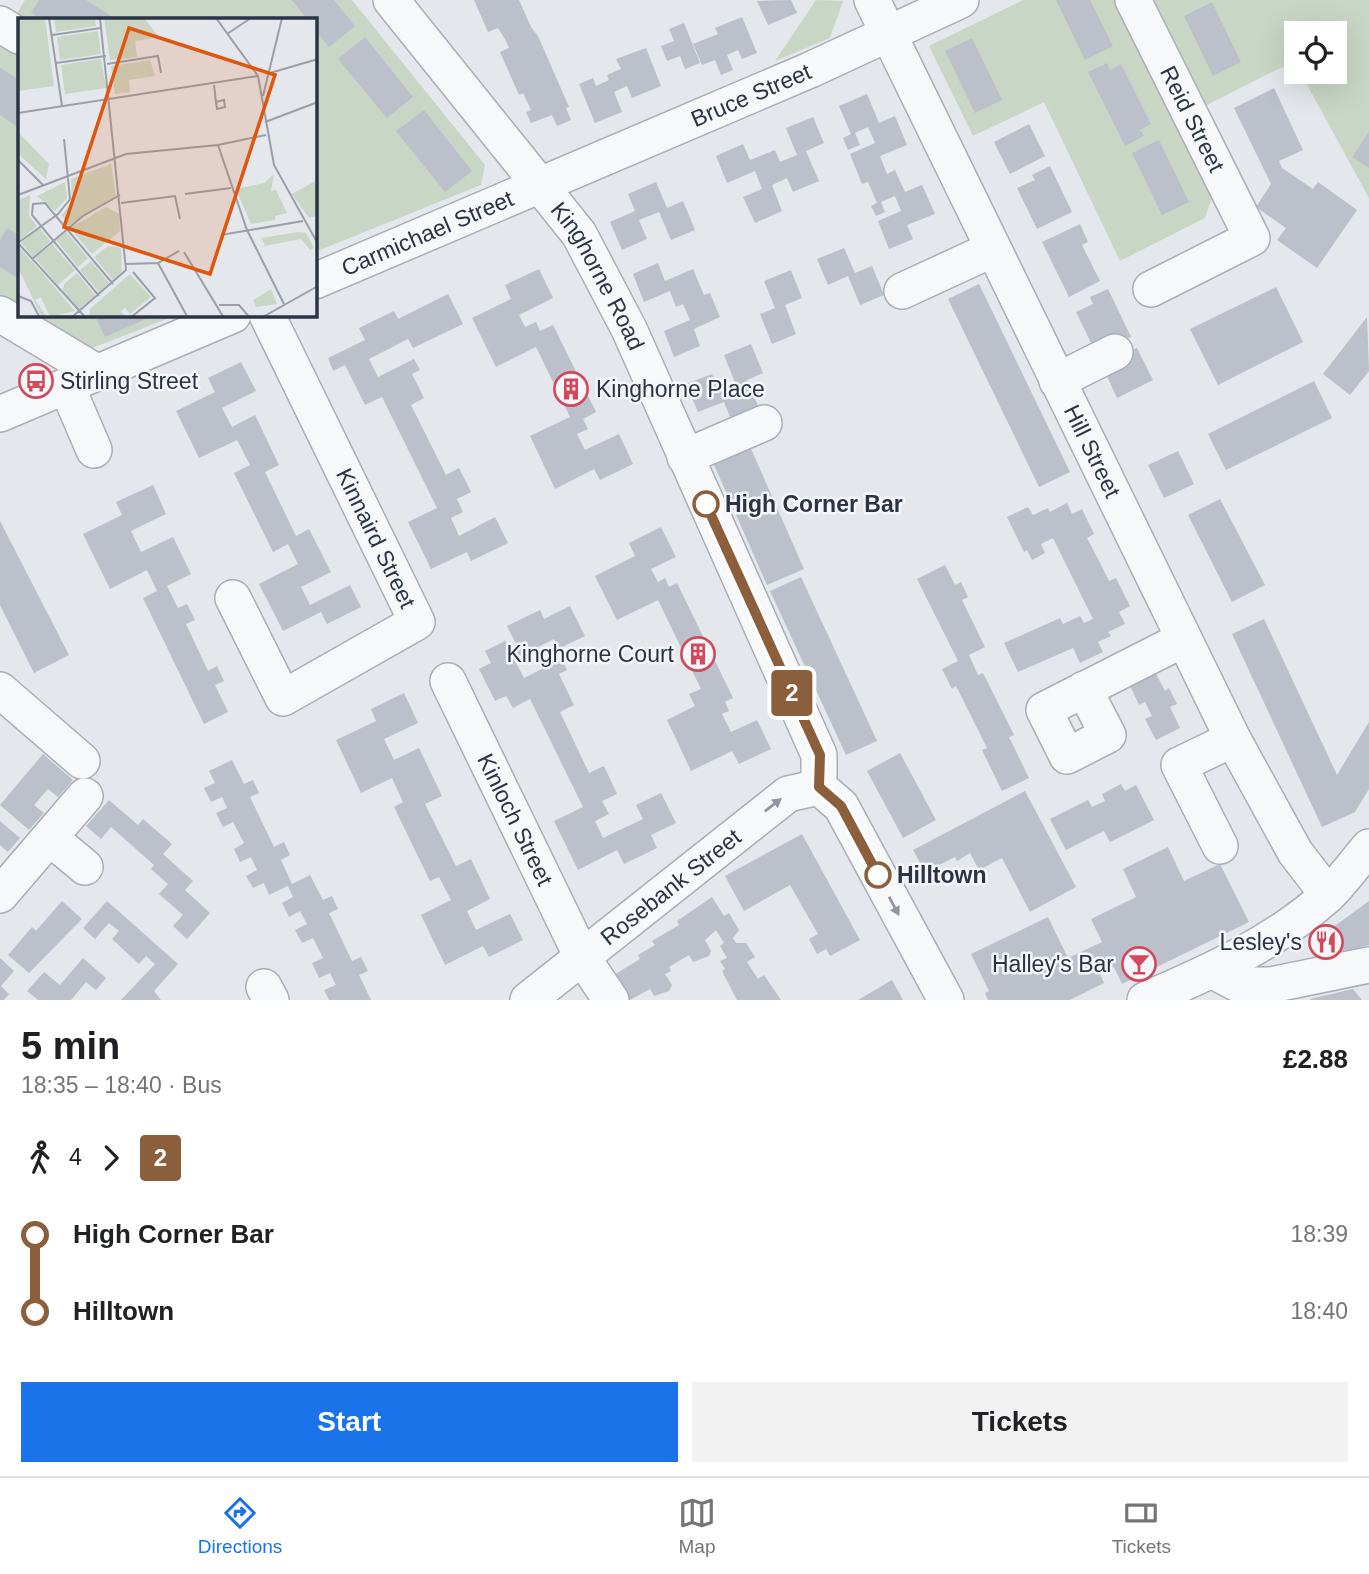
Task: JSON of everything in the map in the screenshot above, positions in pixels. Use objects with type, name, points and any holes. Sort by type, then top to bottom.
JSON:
[{"type":"street","points":[[0,15],[9,0]]},
{"type":"street","name":"Kinghorne Road","points":[[391,0],[541,186],[585,246],[629,329],[820,755],[819,787]]},
{"type":"street","name":"Hill Street","points":[[872,0],[1233,738],[1295,852],[1328,895]]},
{"type":"street","name":"Bruce Street","points":[[541,186],[888,36],[961,0]]},
{"type":"street","name":"Reid Street","points":[[1133,0],[1252,238],[1150,289]]},
{"type":"street","points":[[0,24],[18,35]]},
{"type":"street","name":"Carmichael Street","points":[[317,280],[541,186]]},
{"type":"street","points":[[902,291],[993,249]]},
{"type":"street","points":[[0,314],[98,373]]},
{"type":"street","points":[[0,414],[98,373],[203,322],[224,317]]},
{"type":"street","name":"Kinnaird Street","points":[[233,598],[284,698],[417,622],[268,317]]},
{"type":"street","points":[[1057,381],[1115,352]]},
{"type":"street","points":[[66,387],[94,450]]},
{"type":"street","points":[[685,457],[764,424]]},
{"type":"street","points":[[1084,689],[1184,639]]},
{"type":"street","name":"Kinloch Street","points":[[448,681],[582,957],[611,1000]]},
{"type":"street","points":[[0,690],[82,761]]},
{"type":"street","points":[[1220,846],[1179,765],[1233,738]]},
{"type":"street","points":[[819,787],[841,806],[946,1000]]},
{"type":"street","name":"Rosebank Street","points":[[528,1000],[788,794],[819,787]]},
{"type":"street","points":[[0,895],[85,796]]},
{"type":"street","points":[[50,838],[85,867]]},
{"type":"street","points":[[1145,1000],[1213,971],[1267,942],[1328,895],[1369,847]]},
{"type":"street","points":[[1213,971],[1240,985],[1272,985],[1369,965]]},
{"type":"green space","points":[[25,0],[352,0],[485,165],[481,185],[317,251],[317,18],[18,18],[18,21],[12,21]]},
{"type":"green space","points":[[816,0],[843,1],[830,38],[775,61]]},
{"type":"green space","points":[[1023,0],[1115,0],[1212,197],[1205,218],[1120,261],[1044,102],[973,136],[929,46]]},
{"type":"green space","points":[[1152,0],[1369,0],[1369,198],[1307,84],[1347,84],[1347,21],[1284,21],[1284,66],[1205,106]]},
{"type":"green space","points":[[5,39],[18,48],[18,307],[0,296],[0,47]]},
{"type":"green space","points":[[33,317],[172,317],[87,350]]},
{"type":"building","points":[[39,0],[86,0],[114,18],[39,18],[31,13]]},
{"type":"building","points":[[292,0],[334,0],[355,26],[329,47],[317,32],[317,18],[306,18]]},
{"type":"building","points":[[474,0],[519,0],[569,107],[566,108],[571,120],[557,126],[552,115],[531,123],[526,112],[531,110],[523,93],[519,95],[500,52],[509,48],[505,39],[498,28],[488,32]]},
{"type":"building","points":[[791,0],[797,13],[768,25],[757,1]]},
{"type":"building","points":[[1056,0],[1090,0],[1113,46],[1085,60]]},
{"type":"building","points":[[1212,2],[1241,62],[1213,76],[1184,16]]},
{"type":"building","points":[[742,17],[757,53],[742,59],[738,50],[727,55],[733,70],[721,75],[715,60],[702,65],[693,44],[718,34],[715,28]]},
{"type":"building","points":[[684,23],[700,63],[685,69],[680,56],[667,61],[661,46],[674,41],[669,29]]},
{"type":"building","points":[[365,37],[413,97],[387,118],[338,59]]},
{"type":"building","points":[[972,38],[1002,100],[975,113],[945,51]]},
{"type":"building","points":[[646,48],[661,86],[632,98],[627,86],[614,92],[622,112],[595,123],[579,84],[593,78],[596,86],[609,80],[607,75],[621,69],[616,59]]},
{"type":"building","points":[[1107,63],[1110,70],[1121,64],[1151,124],[1140,130],[1144,136],[1125,146],[1088,72]]},
{"type":"building","points":[[0,68],[18,79],[18,127],[0,115]]},
{"type":"building","points":[[1274,88],[1303,150],[1279,161],[1282,168],[1313,189],[1318,182],[1357,210],[1317,268],[1277,240],[1286,228],[1256,207],[1271,184],[1234,108]]},
{"type":"building","points":[[867,94],[879,123],[895,116],[907,145],[880,156],[887,174],[895,170],[905,192],[922,185],[935,214],[907,225],[913,239],[889,249],[878,221],[901,211],[895,196],[881,202],[885,212],[876,216],[871,206],[877,203],[868,182],[862,184],[850,154],[875,143],[868,127],[855,133],[860,145],[848,150],[843,138],[851,134],[839,106]]},
{"type":"building","points":[[424,110],[472,171],[445,192],[396,131]]},
{"type":"building","points":[[813,117],[824,143],[806,151],[819,181],[793,192],[787,178],[772,185],[782,211],[755,223],[743,197],[762,189],[755,171],[727,183],[716,156],[743,144],[750,160],[775,150],[780,162],[797,155],[786,128]]},
{"type":"building","points":[[1029,124],[1045,156],[1010,174],[994,142]]},
{"type":"building","points":[[1369,132],[1369,168],[1352,157]]},
{"type":"building","points":[[1159,140],[1189,202],[1162,215],[1132,153]]},
{"type":"building","points":[[1050,166],[1072,212],[1037,229],[1017,188],[1035,180],[1032,175]]},
{"type":"building","points":[[656,182],[667,208],[683,201],[695,230],[671,240],[659,212],[639,220],[647,239],[622,250],[610,222],[635,211],[628,194]]},
{"type":"building","points":[[1080,224],[1088,242],[1082,245],[1100,281],[1069,297],[1042,242]]},
{"type":"building","points":[[7,228],[18,234],[18,278],[0,267],[0,240]]},
{"type":"building","points":[[844,248],[855,273],[872,266],[884,295],[860,305],[848,276],[828,285],[817,259]]},
{"type":"building","points":[[658,263],[665,281],[693,269],[704,295],[710,293],[720,317],[694,329],[700,346],[674,357],[664,331],[690,320],[683,304],[676,307],[670,291],[644,302],[633,274]]},
{"type":"building","name":"Kinghorne Place","points":[[539,269],[553,298],[519,315],[525,327],[536,322],[540,331],[553,325],[596,412],[583,419],[588,429],[577,434],[585,450],[619,434],[633,464],[600,480],[594,469],[555,489],[530,436],[570,417],[536,347],[496,367],[472,318],[511,299],[505,285]]},
{"type":"building","points":[[791,270],[802,298],[785,305],[796,334],[772,344],[760,314],[775,308],[764,281]]},
{"type":"building","points":[[979,284],[1070,472],[1039,487],[948,299]]},
{"type":"building","points":[[1276,287],[1303,342],[1218,385],[1190,329]]},
{"type":"building","points":[[1108,289],[1131,337],[1096,353],[1076,312],[1093,304],[1090,297]]},
{"type":"building","points":[[448,294],[463,324],[413,348],[408,339],[369,359],[378,377],[414,359],[420,370],[412,374],[424,398],[411,405],[446,475],[459,468],[471,492],[457,499],[463,512],[451,518],[459,536],[495,517],[508,543],[471,561],[467,552],[431,569],[408,522],[437,508],[382,397],[365,405],[345,365],[333,371],[328,358],[365,340],[359,328],[394,311],[398,319]]},
{"type":"building","points":[[96,317],[150,317],[105,337]]},
{"type":"building","points":[[1367,317],[1369,371],[1350,395],[1323,374]]},
{"type":"building","points":[[751,344],[763,373],[747,380],[758,406],[730,417],[724,402],[698,412],[686,384],[712,374],[719,391],[736,385],[724,355]]},
{"type":"building","points":[[1137,348],[1153,380],[1117,398],[1102,365]]},
{"type":"building","points":[[241,362],[256,391],[222,408],[232,427],[255,415],[279,465],[265,472],[296,536],[309,529],[331,572],[301,587],[310,605],[350,585],[361,607],[327,624],[321,612],[283,631],[259,584],[298,564],[288,544],[273,552],[234,473],[250,465],[237,440],[199,458],[176,411],[215,392],[208,378]]},
{"type":"building","points":[[1314,381],[1332,418],[1226,470],[1208,434]]},
{"type":"building","points":[[748,442],[804,569],[767,585],[711,458]]},
{"type":"building","points":[[1178,451],[1194,484],[1164,498],[1148,465]]},
{"type":"building","points":[[153,485],[166,514],[131,531],[141,552],[173,537],[191,574],[167,586],[178,608],[187,604],[195,620],[186,624],[208,671],[217,666],[224,681],[215,685],[228,712],[204,724],[143,598],[157,591],[147,570],[110,589],[83,534],[122,515],[116,502]]},
{"type":"building","points":[[1220,499],[1265,585],[1232,602],[1188,515]]},
{"type":"building","points":[[1067,503],[1072,514],[1082,509],[1094,534],[1087,538],[1109,581],[1116,578],[1130,606],[1119,612],[1125,624],[1108,632],[1111,636],[1098,642],[1103,652],[1080,663],[1073,648],[1018,672],[1004,643],[1060,618],[1063,624],[1080,616],[1084,623],[1093,619],[1053,538],[1041,544],[1045,553],[1032,560],[1027,550],[1024,552],[1007,517],[1028,507],[1033,515],[1048,508],[1050,512]]},
{"type":"building","points":[[0,521],[69,655],[34,673],[0,605]]},
{"type":"building","name":"Kinghorne Court","points":[[661,527],[676,557],[651,569],[658,582],[665,578],[669,587],[677,583],[733,698],[725,702],[729,711],[722,714],[731,732],[757,720],[771,749],[739,764],[732,751],[691,771],[667,720],[695,706],[689,694],[701,689],[658,600],[617,620],[595,576],[635,556],[629,543]]},
{"type":"building","points":[[945,565],[955,585],[961,582],[968,597],[962,600],[985,647],[969,655],[978,675],[983,673],[1014,735],[1009,737],[1029,778],[1002,791],[982,750],[987,748],[956,686],[952,689],[942,669],[958,661],[917,579]]},
{"type":"building","points":[[801,577],[877,741],[846,755],[770,591]]},
{"type":"building","points":[[570,606],[585,636],[558,649],[554,639],[514,659],[524,678],[562,659],[567,670],[559,674],[574,705],[560,712],[589,773],[604,766],[617,794],[602,801],[609,814],[595,821],[603,838],[643,819],[636,805],[661,793],[676,823],[651,835],[657,848],[624,864],[617,850],[578,870],[554,821],[583,807],[530,699],[513,708],[506,696],[495,701],[479,669],[491,663],[485,651],[505,641],[510,649],[517,646],[507,626],[540,610],[544,619]]},
{"type":"building","points":[[1264,619],[1337,775],[1369,722],[1369,789],[1355,812],[1322,827],[1232,634]]},
{"type":"building","points":[[1154,670],[1165,691],[1169,688],[1177,704],[1170,707],[1180,728],[1156,740],[1145,719],[1152,716],[1145,702],[1139,705],[1129,683]]},
{"type":"building","points":[[404,693],[418,723],[384,739],[394,760],[419,748],[442,796],[425,804],[456,866],[471,859],[490,899],[467,911],[476,930],[510,914],[523,940],[489,957],[483,946],[445,965],[421,915],[451,900],[439,877],[430,881],[394,807],[403,802],[392,778],[361,793],[336,740],[376,721],[371,709]]},
{"type":"building","points":[[900,753],[936,820],[903,838],[867,771]]},
{"type":"building","points":[[43,754],[73,780],[58,797],[48,789],[34,805],[44,813],[29,830],[0,805]]},
{"type":"building","points":[[232,760],[244,784],[253,780],[259,793],[250,797],[274,847],[284,842],[290,855],[281,860],[292,884],[310,875],[323,900],[332,896],[338,909],[329,913],[352,961],[361,957],[368,971],[359,975],[371,1000],[329,1000],[324,990],[336,985],[330,973],[319,978],[312,963],[323,958],[313,938],[302,943],[295,930],[307,924],[300,911],[289,917],[282,903],[293,897],[288,886],[269,895],[264,883],[253,888],[246,876],[257,870],[251,857],[240,862],[234,849],[244,843],[233,822],[223,827],[216,813],[227,808],[222,797],[211,802],[204,788],[215,783],[209,771]]},
{"type":"building","points":[[1121,784],[1125,791],[1136,785],[1154,820],[1110,842],[1104,831],[1066,850],[1050,819],[1088,800],[1092,807],[1105,801],[1102,794]]},
{"type":"building","points":[[1025,791],[1076,887],[1030,912],[1002,858],[979,870],[970,853],[957,861],[955,857],[925,872],[913,850]]},
{"type":"building","points":[[109,800],[138,825],[143,819],[172,844],[163,854],[193,881],[185,890],[210,913],[187,939],[173,926],[183,915],[159,894],[168,884],[151,869],[154,865],[111,827],[101,839],[86,826]]},
{"type":"building","points":[[0,821],[20,838],[8,852],[0,845]]},
{"type":"building","points":[[802,834],[860,940],[830,956],[826,949],[817,954],[809,939],[818,934],[790,885],[744,911],[725,876]]},
{"type":"building","points":[[1168,847],[1184,881],[1220,864],[1249,922],[1122,984],[1114,967],[1100,974],[1104,983],[1070,1000],[988,1000],[985,993],[989,991],[971,954],[1048,917],[1068,958],[1102,942],[1091,919],[1136,897],[1123,869]]},
{"type":"building","points":[[712,897],[724,916],[729,913],[739,930],[733,938],[736,943],[746,943],[755,957],[747,962],[758,979],[764,975],[781,1000],[737,1000],[722,971],[725,969],[720,961],[727,958],[720,946],[724,943],[716,930],[705,940],[711,951],[709,956],[693,962],[689,955],[669,967],[671,971],[665,974],[672,985],[669,991],[654,996],[650,989],[630,1000],[614,975],[640,959],[638,955],[655,945],[652,941],[679,925],[677,921]]},
{"type":"building","points":[[62,901],[82,919],[29,973],[8,955],[32,927],[36,931]]},
{"type":"building","points":[[107,901],[178,964],[154,991],[161,1000],[121,1000],[155,964],[146,956],[139,964],[112,939],[119,931],[109,923],[95,939],[83,928]]},
{"type":"building","points":[[1369,901],[1369,945],[1324,959],[1314,941]]},
{"type":"building","points":[[0,958],[14,971],[1,986],[9,994],[4,1000],[0,1000]]},
{"type":"building","points":[[83,958],[106,978],[96,990],[86,982],[71,1000],[38,1000],[27,991],[44,972],[60,985]]},
{"type":"building","points":[[892,980],[903,1000],[858,1000]]},
{"type":"building","points":[[1353,989],[1362,1000],[1310,1000],[1310,999]]},
{"type":"bus line","name":"2","points":[[706,504],[820,755],[819,787],[841,806],[878,875]]},
{"type":"place","name":"Stirling Street","points":[[36,381]]},
{"type":"place","name":"Kinghorne Place","points":[[571,389]]},
{"type":"place","name":"High Corner Bar","points":[[706,504]]},
{"type":"place","name":"Kinghorne Court","points":[[698,654]]},
{"type":"place","name":"Hilltown","points":[[878,875]]},
{"type":"place","name":"Lesley's","points":[[1326,942]]},
{"type":"place","name":"Halley's Bar","points":[[1139,964]]}]
